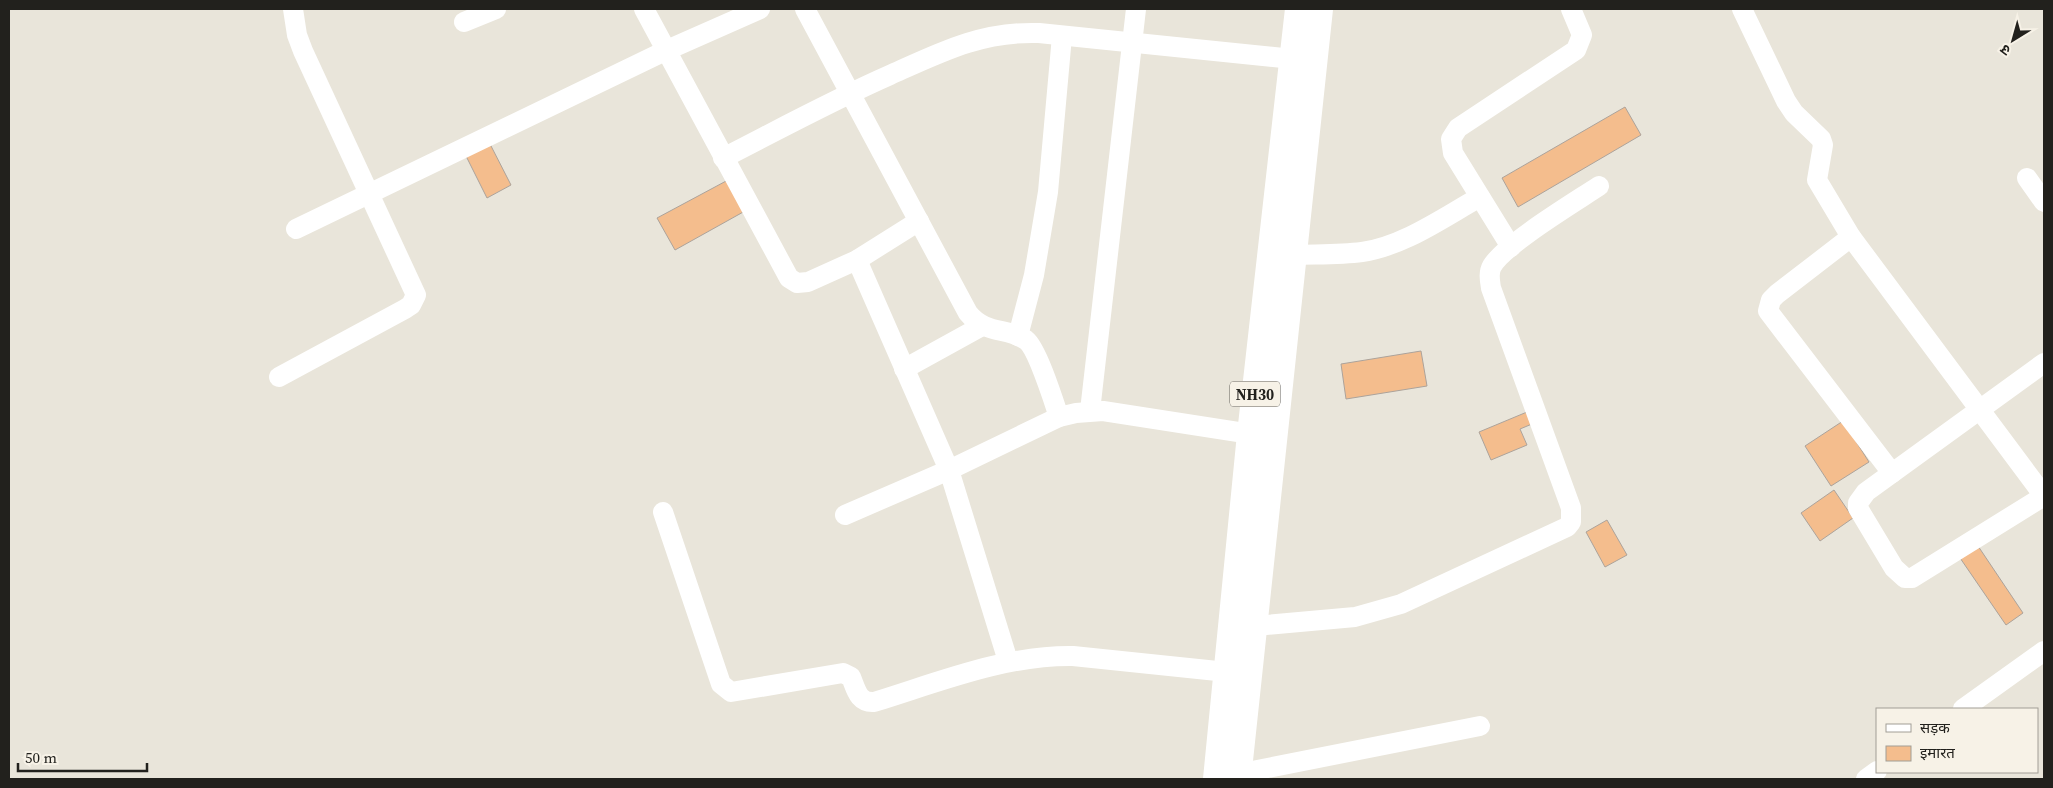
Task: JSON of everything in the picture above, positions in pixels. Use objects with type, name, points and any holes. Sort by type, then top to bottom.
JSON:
[{"type":"highway","name":"NH30","points":[[1230,777],[1227,672],[1251,434],[1299,9]]},
{"type":"highway","name":"NH30","points":[[1230,777],[1255,626],[1319,9]]},
{"type":"street","points":[[279,376],[406,309],[414,300],[414,288],[368,194],[297,34],[293,9]]},
{"type":"street","points":[[464,22],[496,9]]},
{"type":"street","points":[[644,9],[789,278],[798,283],[808,282],[857,260],[919,221]]},
{"type":"street","points":[[296,229],[665,51],[760,9]]},
{"type":"street","points":[[805,9],[968,312],[982,326],[1018,336],[1030,344],[1060,417]]},
{"type":"street","points":[[1090,411],[1136,9]]},
{"type":"street","points":[[1511,247],[1453,154],[1451,139],[1458,128],[1576,50],[1582,35],[1571,9]]},
{"type":"street","points":[[1742,9],[1786,101],[1794,113],[1821,138],[1823,146],[1817,180],[1851,237],[1981,410],[2044,496],[1919,575],[1905,578],[1894,568],[1860,515],[1858,503],[1866,492],[1981,410],[2044,363]]},
{"type":"street","points":[[723,158],[850,92],[948,49],[979,39],[1012,32],[1293,59]]},
{"type":"street","points":[[1018,336],[1034,275],[1048,192],[1062,36]]},
{"type":"street","points":[[2027,178],[2044,202]]},
{"type":"street","points":[[1255,626],[1355,617],[1401,604],[1560,531],[1570,522],[1571,508],[1491,288],[1491,267],[1511,247],[1598,186]]},
{"type":"street","points":[[1293,255],[1362,252],[1385,246],[1421,230],[1480,197]]},
{"type":"street","points":[[1851,237],[1777,294],[1771,300],[1768,311],[1892,473]]},
{"type":"street","points":[[857,260],[949,470],[1008,661]]},
{"type":"street","points":[[904,368],[982,326]]},
{"type":"street","points":[[845,515],[949,470],[1060,417],[1090,411],[1251,434]]},
{"type":"street","points":[[663,512],[721,684],[731,692],[843,673],[851,677],[864,702],[874,702],[1008,661],[1052,655],[1227,672]]},
{"type":"street","points":[[1964,708],[2044,651]]},
{"type":"street","points":[[1230,777],[1480,726]]},
{"type":"building","points":[[1625,107],[1641,135],[1518,207],[1502,178]]},
{"type":"building","points":[[490,144],[511,185],[487,198],[466,156]]},
{"type":"building","points":[[728,180],[745,211],[675,250],[657,218]]},
{"type":"building","points":[[1421,351],[1427,386],[1346,399],[1341,364]]},
{"type":"building","points":[[1527,412],[1532,424],[1520,429],[1527,445],[1491,460],[1479,432]]},
{"type":"building","points":[[1843,421],[1869,462],[1831,486],[1805,446]]},
{"type":"building","points":[[1834,490],[1853,518],[1820,541],[1801,513]]},
{"type":"building","points":[[1607,520],[1627,555],[1605,567],[1586,532]]},
{"type":"building","points":[[1976,543],[2023,613],[2006,625],[1958,555]]}]
